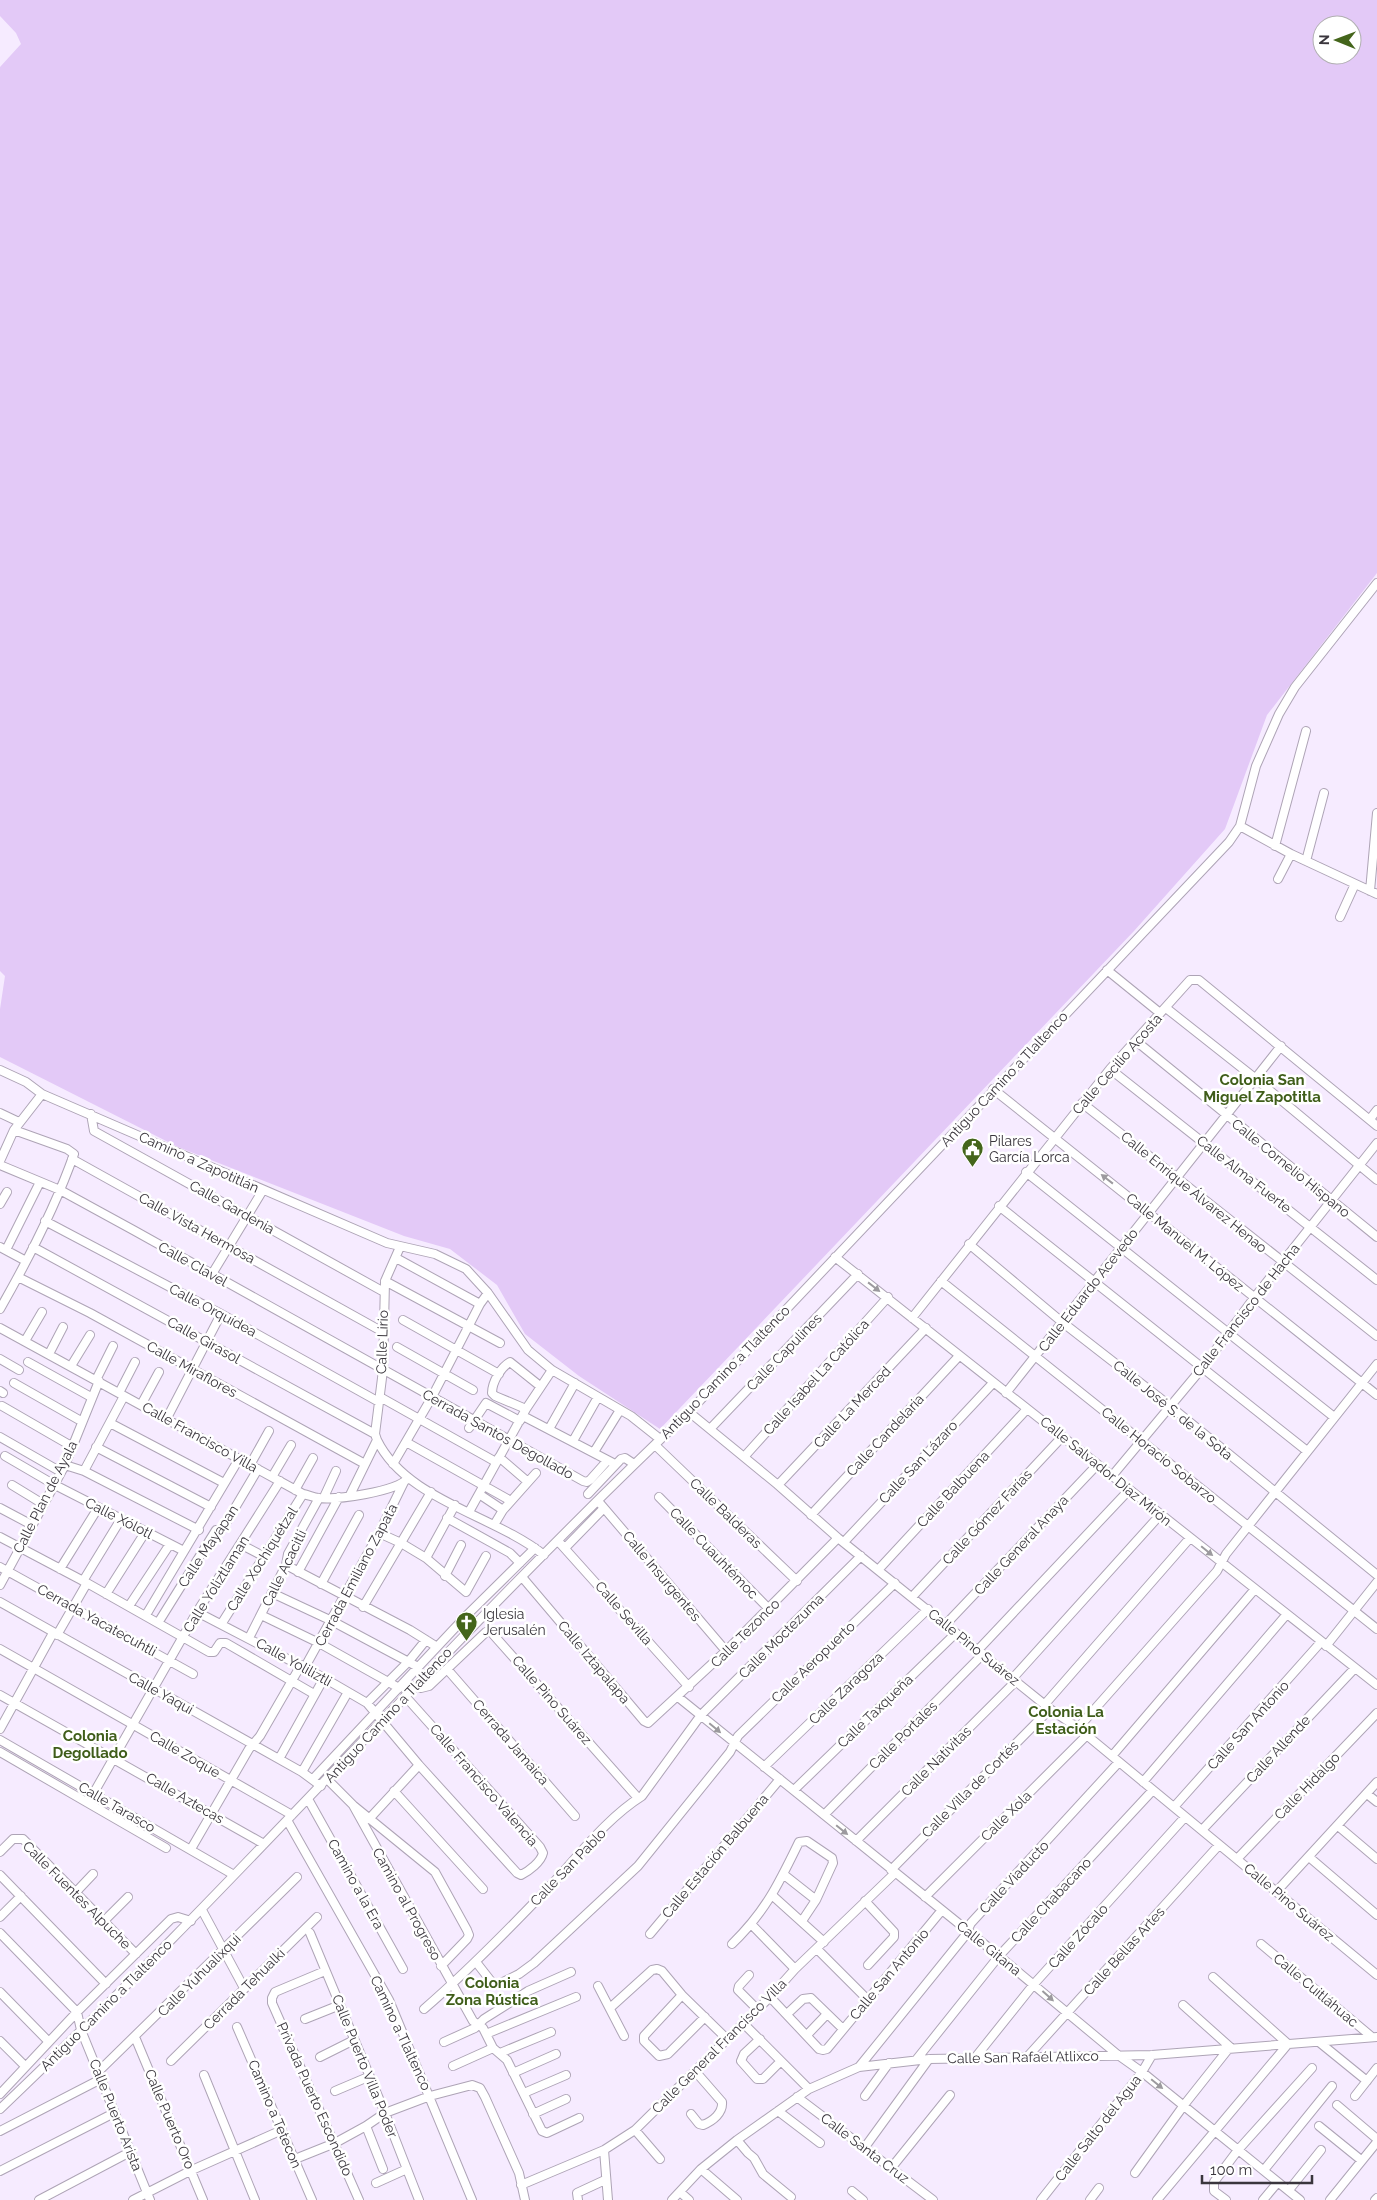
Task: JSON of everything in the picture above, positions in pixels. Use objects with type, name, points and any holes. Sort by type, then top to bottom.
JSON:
[{"type":"street","name":"Antiguo Camino a Tlaltenco","points":[[0,2109],[202,1910],[415,1686],[634,1464],[689,1412],[1228,842],[1240,826],[1256,766],[1279,714],[1295,687],[1377,583]]},
{"type":"street","points":[[1275,846],[1306,731]]},
{"type":"street","points":[[1306,861],[1324,793]]},
{"type":"street","points":[[1240,826],[1275,846],[1373,893],[1377,813]]},
{"type":"street","points":[[1278,878],[1291,854]]},
{"type":"street","points":[[1340,917],[1355,884]]},
{"type":"street","points":[[1107,970],[1256,1079],[1377,1180]]},
{"type":"street","name":"Calle Cecilio Acosta","points":[[912,1318],[1082,1103],[1190,980],[1194,978],[1199,980],[1281,1046]]},
{"type":"street","name":"Calle Cornelio Hispano","points":[[1136,1041],[1377,1237]]},
{"type":"street","points":[[1281,1046],[1377,1126]]},
{"type":"street","name":"Calle Eduardo Acevedo","points":[[1006,1393],[1281,1046]]},
{"type":"street","name":"Camino a Zapotitlán","points":[[0,1070],[26,1082],[42,1094],[387,1244],[435,1254],[452,1261],[466,1269],[488,1292],[528,1350],[552,1370]]},
{"type":"street","name":"Calle Alma Fuerte","points":[[1110,1070],[1311,1226],[1377,1280]]},
{"type":"street","name":"Calle Manuel M. López","points":[[993,1089],[1377,1395]]},
{"type":"street","points":[[0,1163],[14,1130],[42,1094]]},
{"type":"street","name":"Calle Enrique Álvarez Henao","points":[[1082,1103],[1377,1336]]},
{"type":"street","points":[[1370,1119],[1377,1110]]},
{"type":"street","points":[[0,1113],[20,1122]]},
{"type":"street","name":"Calle Gardenia","points":[[91,1114],[94,1130],[384,1292]]},
{"type":"street","name":"Calle Vista Hermosa","points":[[14,1130],[67,1149],[74,1154],[72,1159],[383,1332]]},
{"type":"street","name":"Calle Francisco de Hacha","points":[[1112,1476],[1203,1367],[1254,1298],[1377,1143]]},
{"type":"street","points":[[0,1309],[33,1247],[60,1190],[72,1159]]},
{"type":"street","name":"Calle Clavel","points":[[0,1163],[60,1190],[383,1370]]},
{"type":"street","points":[[1026,1172],[1334,1417]]},
{"type":"street","points":[[26,1261],[3,1248],[40,1182]]},
{"type":"street","points":[[212,1274],[263,1190]]},
{"type":"street","points":[[0,1204],[7,1192]]},
{"type":"street","points":[[999,1206],[1307,1451]]},
{"type":"street","name":"Calle Orquídea","points":[[45,1221],[379,1400],[498,1459],[528,1482]]},
{"type":"street","name":"Calle José S. de la Sota","points":[[969,1244],[1062,1322],[1170,1406],[1377,1575]]},
{"type":"street","name":"Calle Girasol","points":[[33,1247],[208,1342],[376,1437]]},
{"type":"street","name":"Calle Lirio","points":[[350,1495],[376,1437],[383,1370],[385,1281],[400,1247]]},
{"type":"street","name":"Calle Salvador Díaz Mirón","points":[[835,1257],[1377,1685]]},
{"type":"street","points":[[396,1258],[480,1304]]},
{"type":"street","name":"Calle Capulines","points":[[710,1429],[858,1274]]},
{"type":"street","name":"Calle Miraflores","points":[[18,1276],[193,1369],[365,1464]]},
{"type":"street","points":[[385,1281],[500,1343]]},
{"type":"street","name":"Calle Horacio Sobarzo","points":[[941,1281],[1035,1358],[1377,1629]]},
{"type":"street","points":[[393,1464],[432,1397],[488,1292]]},
{"type":"street","name":"Calle Isabel La Católica","points":[[744,1457],[888,1298]]},
{"type":"street","points":[[25,1341],[42,1312]]},
{"type":"street","points":[[167,1418],[221,1314]]},
{"type":"street","points":[[403,1320],[499,1374]]},
{"type":"street","points":[[50,1354],[63,1327]]},
{"type":"street","name":"Calle Francisco Villa","points":[[0,1328],[303,1494],[321,1498],[339,1497],[391,1488],[406,1480]]},
{"type":"street","name":"Calle La Merced","points":[[778,1486],[926,1328]]},
{"type":"street","points":[[71,1366],[90,1335]]},
{"type":"street","name":"Calle Plan de Ayala","points":[[0,1584],[4,1569],[20,1549],[53,1484],[63,1469],[97,1381],[113,1346]]},
{"type":"street","points":[[397,1347],[473,1390]]},
{"type":"street","name":"Calle Candelaria","points":[[811,1515],[959,1356]]},
{"type":"street","points":[[0,1359],[19,1370]]},
{"type":"street","points":[[28,1362],[91,1397]]},
{"type":"street","points":[[84,1471],[110,1423],[135,1362]]},
{"type":"street","points":[[540,1386],[510,1362],[499,1374],[492,1388],[492,1393],[523,1415],[611,1462]]},
{"type":"street","points":[[1078,1728],[1217,1571],[1307,1451],[1377,1364]]},
{"type":"street","name":"Cerrada Santos Degollado","points":[[383,1370],[587,1482],[611,1462]]},
{"type":"street","points":[[469,1512],[523,1415],[552,1370]]},
{"type":"street","name":"Calle Balderas","points":[[552,1370],[620,1410],[657,1442],[797,1581]]},
{"type":"street","points":[[141,1405],[159,1372]]},
{"type":"street","points":[[14,1383],[81,1421]]},
{"type":"street","points":[[549,1429],[575,1383]]},
{"type":"street","name":"Calle San Lázaro","points":[[841,1540],[993,1383]]},
{"type":"street","points":[[573,1441],[598,1397]]},
{"type":"street","points":[[469,1428],[486,1403],[523,1415]]},
{"type":"street","points":[[2,1406],[73,1447]]},
{"type":"street","name":"Calle Balbuena","points":[[878,1570],[1027,1409]]},
{"type":"street","points":[[594,1452],[620,1410]]},
{"type":"street","name":"Calle Pino Suárez","points":[[689,1412],[841,1540],[1047,1706],[1078,1728],[1377,1975]]},
{"type":"street","points":[[110,1423],[224,1483]]},
{"type":"street","points":[[250,1465],[270,1431]]},
{"type":"street","points":[[0,1437],[63,1469],[84,1471],[199,1530]]},
{"type":"street","points":[[376,1437],[393,1464],[406,1480],[494,1524],[544,1555]]},
{"type":"street","name":"Calle Gómez Farías","points":[[912,1597],[1062,1437]]},
{"type":"street","points":[[406,1442],[484,1484],[511,1501]]},
{"type":"street","points":[[272,1477],[291,1445]]},
{"type":"street","points":[[96,1447],[211,1507]]},
{"type":"street","name":"Calle Xólotl","points":[[5,1456],[98,1508],[184,1551]]},
{"type":"street","points":[[295,1490],[313,1458]]},
{"type":"street","points":[[588,1494],[611,1462],[626,1458],[634,1464]]},
{"type":"street","points":[[146,1615],[184,1551],[199,1530],[239,1459]]},
{"type":"street","name":"Calle General Anaya","points":[[946,1624],[1097,1465]]},
{"type":"street","name":"Calle Mayapan","points":[[158,1623],[216,1530],[219,1531],[223,1528],[258,1469]]},
{"type":"street","name":"Calle Acacitli","points":[[249,1638],[286,1566],[288,1554],[336,1471]]},
{"type":"street","points":[[494,1524],[536,1473]]},
{"type":"street","name":"Cerrada Emiliano Zapata","points":[[191,1849],[292,1682],[320,1643],[406,1480]]},
{"type":"street","name":"Calle Yoliztlaman","points":[[88,1803],[197,1612],[280,1481]]},
{"type":"street","points":[[12,1485],[43,1504]]},
{"type":"street","name":"Calle Portales","points":[[824,1815],[981,1652],[1129,1490]]},
{"type":"street","points":[[363,1607],[432,1492]]},
{"type":"street","name":"Calle Xochiquétzal","points":[[222,1624],[303,1494]]},
{"type":"street","points":[[479,1494],[504,1510]]},
{"type":"street","points":[[298,1572],[339,1497]]},
{"type":"street","name":"Calle Cuauhtémoc","points":[[659,1498],[768,1609]]},
{"type":"street","name":"Calle Insurgentes","points":[[598,1501],[726,1652]]},
{"type":"street","points":[[426,1558],[455,1505]]},
{"type":"street","points":[[0,1508],[32,1525]]},
{"type":"street","points":[[60,1569],[98,1508]]},
{"type":"street","points":[[566,1548],[604,1508]]},
{"type":"street","points":[[320,1584],[359,1515]]},
{"type":"street","name":"Calle Nativitas","points":[[856,1841],[1014,1679],[1160,1515]]},
{"type":"street","points":[[447,1518],[510,1553],[520,1563]]},
{"type":"street","points":[[0,1729],[34,1668],[73,1607],[85,1582],[122,1519]]},
{"type":"street","points":[[106,1594],[146,1531]]},
{"type":"street","points":[[379,1533],[401,1543],[426,1558],[466,1592],[486,1556]]},
{"type":"street","points":[[0,1537],[146,1615],[183,1637],[214,1652],[223,1642],[314,1694]]},
{"type":"street","name":"Calle Villa de Cortés","points":[[893,1872],[1047,1706],[1190,1538]]},
{"type":"street","name":"Calle Tezonco","points":[[648,1723],[726,1652],[768,1609],[841,1540]]},
{"type":"street","name":"Calle Sevilla","points":[[558,1541],[689,1687]]},
{"type":"street","points":[[129,1606],[170,1544]]},
{"type":"street","points":[[240,1544],[263,1556]]},
{"type":"street","points":[[445,1576],[461,1545]]},
{"type":"street","points":[[313,1779],[375,1711],[535,1548]]},
{"type":"street","name":"Calle Moctezuma","points":[[701,1715],[861,1556]]},
{"type":"street","points":[[286,1566],[437,1647]]},
{"type":"street","name":"Cerrada Yacatecuhtli","points":[[4,1569],[193,1674]]},
{"type":"street","name":"Calle Iztapalapa","points":[[522,1577],[644,1722],[648,1723]]},
{"type":"street","name":"Calle San Antonio","points":[[1174,1808],[1354,1612],[1377,1582]]},
{"type":"street","name":"Calle Aeropuerto","points":[[476,1962],[494,1985],[497,1986],[534,1963],[638,1866],[730,1752],[738,1736],[895,1583]]},
{"type":"street","points":[[1112,1756],[1255,1589]]},
{"type":"street","points":[[272,1593],[332,1621],[418,1667]]},
{"type":"street","name":"Calle Yaqui","points":[[0,1602],[279,1758],[321,1786]]},
{"type":"street","name":"Calle Zaragoza","points":[[764,1767],[928,1609]]},
{"type":"street","name":"Calle Yoliliztli","points":[[197,1612],[303,1666],[348,1692],[375,1711],[382,1722]]},
{"type":"street","points":[[1143,1782],[1287,1614]]},
{"type":"street","points":[[261,1615],[320,1643],[389,1681],[398,1688]]},
{"type":"street","name":"Calle Pino Suárez","points":[[415,1686],[420,1688],[428,1686],[486,1632],[490,1631],[638,1798]]},
{"type":"street","name":"Calle Taxqueña","points":[[794,1790],[956,1633]]},
{"type":"street","points":[[367,1704],[409,1661],[426,1640]]},
{"type":"street","name":"Calle Zoque","points":[[0,1649],[231,1780],[289,1818]]},
{"type":"street","name":"Calle Allende","points":[[1202,1830],[1355,1668]]},
{"type":"street","name":"Cerrada Jamaica","points":[[447,1669],[575,1816]]},
{"type":"street","points":[[279,1758],[324,1678]]},
{"type":"street","points":[[302,1772],[348,1692]]},
{"type":"street","name":"Calle Aztecas","points":[[0,1694],[264,1844]]},
{"type":"street","name":"Calle Francisco Valencia","points":[[382,1722],[418,1765],[517,1874],[525,1873],[542,1858],[543,1853],[540,1847],[406,1696]]},
{"type":"street","name":"Calle Gitana","points":[[678,1697],[1034,1984],[1118,2055],[1184,2105],[1300,2200]]},
{"type":"street","name":"Calle Hidalgo","points":[[1237,1859],[1377,1713]]},
{"type":"street","name":"Calle San Pablo","points":[[424,2009],[476,1962],[601,1832],[646,1791],[701,1715]]},
{"type":"street","name":"Calle Xola","points":[[925,1897],[1086,1736]]},
{"type":"street","name":"Calle Tarasco","points":[[0,1740],[234,1875]]},
{"type":"street","points":[[0,1752],[166,1848]]},
{"type":"street","name":"Calle Viaducto","points":[[858,2067],[964,1937],[971,1923],[1119,1762]]},
{"type":"street","points":[[369,1819],[418,1765]]},
{"type":"street","name":"Camino al Progreso","points":[[327,1779],[353,1805],[452,1985],[473,2021],[479,2024],[493,2048],[507,2060],[544,2133],[579,2118]]},
{"type":"street","name":"Calle Estación Balbuena","points":[[650,1934],[780,1779]]},
{"type":"street","points":[[1276,1892],[1377,1782]]},
{"type":"street","name":"Calle Chabacano","points":[[916,2060],[999,1956],[1153,1790]]},
{"type":"street","points":[[394,1791],[483,1889]]},
{"type":"street","points":[[1367,1794],[1377,1802]]},
{"type":"street","name":"Camino a la Era","points":[[308,1799],[403,1969]]},
{"type":"street","points":[[353,1805],[434,1872],[468,1930],[467,1939],[441,1966]]},
{"type":"street","name":"Calle Zócalo","points":[[974,2059],[1034,1984],[1185,1817]]},
{"type":"street","name":"Camino a Tlaltenco","points":[[289,1818],[383,1988],[430,2096],[472,2200]]},
{"type":"street","points":[[1338,1826],[1377,1859]]},
{"type":"street","name":"Calle Fuentes Alpuche","points":[[0,1852],[13,1839],[23,1839],[136,1954]]},
{"type":"street","points":[[732,1944],[752,1925],[773,1896],[798,1842],[802,1841],[832,1858],[831,1870],[816,1900],[802,1921]]},
{"type":"street","name":"Calle Bellas Artes","points":[[1028,2056],[1068,2014],[1219,1844]]},
{"type":"street","points":[[1309,1857],[1377,1915]]},
{"type":"street","name":"Calle General Francisco Villa","points":[[521,2185],[604,2150],[635,2130],[893,1872]]},
{"type":"street","points":[[0,1874],[106,1984]]},
{"type":"street","points":[[75,1893],[93,1874]]},
{"type":"street","points":[[783,1874],[816,1900]]},
{"type":"street","name":"Calle Yuhualixqui","points":[[0,2131],[100,2075],[297,1877]]},
{"type":"street","points":[[0,1917],[21,1896]]},
{"type":"street","points":[[104,1920],[128,1896]]},
{"type":"street","points":[[773,1896],[824,1942]]},
{"type":"street","points":[[865,1900],[894,1932],[894,1937],[868,1965]]},
{"type":"street","points":[[202,1910],[244,1988]]},
{"type":"street","name":"Calle San Antonio","points":[[807,2035],[823,2050],[828,2049],[942,1910]]},
{"type":"street","points":[[2,2089],[171,1919],[178,1917],[191,1921]]},
{"type":"street","name":"Cerrada Tehualki","points":[[171,2061],[317,1917]]},
{"type":"street","points":[[752,1925],[795,1969]]},
{"type":"street","points":[[0,1933],[77,2012]]},
{"type":"street","name":"Calle Puerto Villa Poder","points":[[310,1933],[419,2200]]},
{"type":"street","name":"Calle Cuitláhuac","points":[[1261,1944],[1374,2037]]},
{"type":"street","points":[[817,1949],[868,2000]]},
{"type":"street","points":[[610,2008],[652,1970],[657,1969],[662,1971],[682,1995],[727,2039]]},
{"type":"street","name":"Privada Puerto Escondido","points":[[325,1971],[275,1992],[272,2003],[359,2200]]},
{"type":"street","points":[[444,2042],[475,2028],[484,2019],[528,1991],[571,1972]]},
{"type":"street","points":[[749,1975],[739,1986],[738,1990],[757,2009]]},
{"type":"street","points":[[1157,2200],[1288,2044],[1213,1978]]},
{"type":"street","points":[[598,1986],[624,2036]]},
{"type":"street","points":[[0,1992],[49,2042]]},
{"type":"street","points":[[682,1995],[644,2036],[644,2041],[659,2056],[668,2054],[705,2017]]},
{"type":"street","points":[[486,2034],[576,1997]]},
{"type":"street","points":[[770,1997],[807,2035],[827,2014]]},
{"type":"street","points":[[787,2014],[807,1997],[811,1998],[843,2029]]},
{"type":"street","points":[[304,2019],[340,2005]]},
{"type":"street","points":[[1135,2173],[1184,2105],[1230,2047],[1183,2006]]},
{"type":"street","name":"Calle Puerto Arista","points":[[77,2012],[81,2030],[149,2196]]},
{"type":"street","points":[[743,2023],[809,2089]]},
{"type":"street","name":"Camino a Tetecon","points":[[238,2027],[312,2200]]},
{"type":"street","points":[[500,2053],[551,2032]]},
{"type":"street","name":"Calle Puerto Oro","points":[[136,2037],[203,2200]]},
{"type":"street","name":"Calle San Rafaél Atlixco","points":[[672,2200],[700,2169],[797,2097],[809,2089],[858,2067],[929,2059],[1152,2055],[1230,2047],[1374,2037]]},
{"type":"street","points":[[760,2039],[744,2054],[741,2061],[757,2079],[764,2079],[782,2061]]},
{"type":"street","points":[[320,2057],[354,2040]]},
{"type":"street","points":[[0,2042],[25,2066]]},
{"type":"street","points":[[1319,2042],[1367,2081]]},
{"type":"street","points":[[453,2066],[493,2048]]},
{"type":"street","points":[[513,2073],[556,2054]]},
{"type":"street","name":"Calle Salto del Agua","points":[[1041,2200],[1142,2072],[1152,2055]]},
{"type":"street","points":[[865,2147],[929,2059]]},
{"type":"street","points":[[866,2096],[889,2063]]},
{"type":"street","points":[[1226,2200],[1214,2191],[1213,2186],[1238,2150],[1312,2068]]},
{"type":"street","points":[[1356,2096],[1377,2068]]},
{"type":"street","points":[[691,2114],[699,2124],[703,2125],[721,2112],[723,2107],[722,2102],[695,2071]]},
{"type":"street","points":[[204,2075],[255,2200]]},
{"type":"street","points":[[524,2093],[566,2075]]},
{"type":"street","points":[[335,2092],[368,2077]]},
{"type":"street","points":[[295,2159],[335,2143],[385,2113],[430,2096],[472,2085],[480,2088],[486,2097],[519,2174],[524,2200]]},
{"type":"street","points":[[1264,2170],[1332,2086]]},
{"type":"street","points":[[892,2167],[950,2095]]},
{"type":"street","name":"Calle Santa Cruz","points":[[797,2097],[892,2167],[933,2200]]},
{"type":"street","points":[[533,2114],[566,2099]]},
{"type":"street","points":[[1330,2200],[1377,2140],[1337,2105]]},
{"type":"street","points":[[778,2111],[820,2143]]},
{"type":"street","points":[[0,2171],[114,2113]]},
{"type":"street","points":[[366,2126],[383,2169]]},
{"type":"street","points":[[1319,2126],[1361,2160]]},
{"type":"street","points":[[133,2200],[149,2196],[192,2170],[282,2130]]},
{"type":"street","points":[[635,2130],[660,2159]]},
{"type":"street","points":[[737,2140],[754,2158],[763,2174],[791,2197]]},
{"type":"street","points":[[604,2150],[608,2200]]},
{"type":"street","points":[[1289,2190],[1321,2150]]},
{"type":"street","points":[[39,2200],[130,2152]]},
{"type":"street","points":[[376,2183],[407,2169]]},
{"type":"street","points":[[700,2169],[737,2200]]},
{"type":"street","points":[[578,2200],[577,2193],[580,2190],[605,2180]]},
{"type":"street","points":[[1263,2200],[1278,2182]]},
{"type":"street","points":[[1090,2200],[1100,2188]]},
{"type":"street","points":[[852,2191],[863,2200]]},
{"type":"street","points":[[680,2192],[689,2200]]},
{"type":"shaded area","points":[[0,0],[1377,0],[1377,573],[1267,715],[1225,829],[1134,931],[660,1429],[579,1376],[525,1334],[497,1285],[450,1249],[404,1236],[178,1147],[0,1057],[0,1009],[5,976],[0,971],[0,67],[21,44],[16,33],[0,16]]},
{"type":"place","name":"Pilares García Lorca","points":[[973,1168]]},
{"type":"place","name":"Iglesia Jerusalén","points":[[467,1641]]},
{"type":"district","name":"Colonia San Miguel Zapotitla","points":[[1262,1088]]},
{"type":"district","name":"Colonia La Estación","points":[[1066,1720]]},
{"type":"district","name":"Colonia Degollado","points":[[90,1744]]},
{"type":"district","name":"Colonia Zona Rústica","points":[[492,1992]]}]
